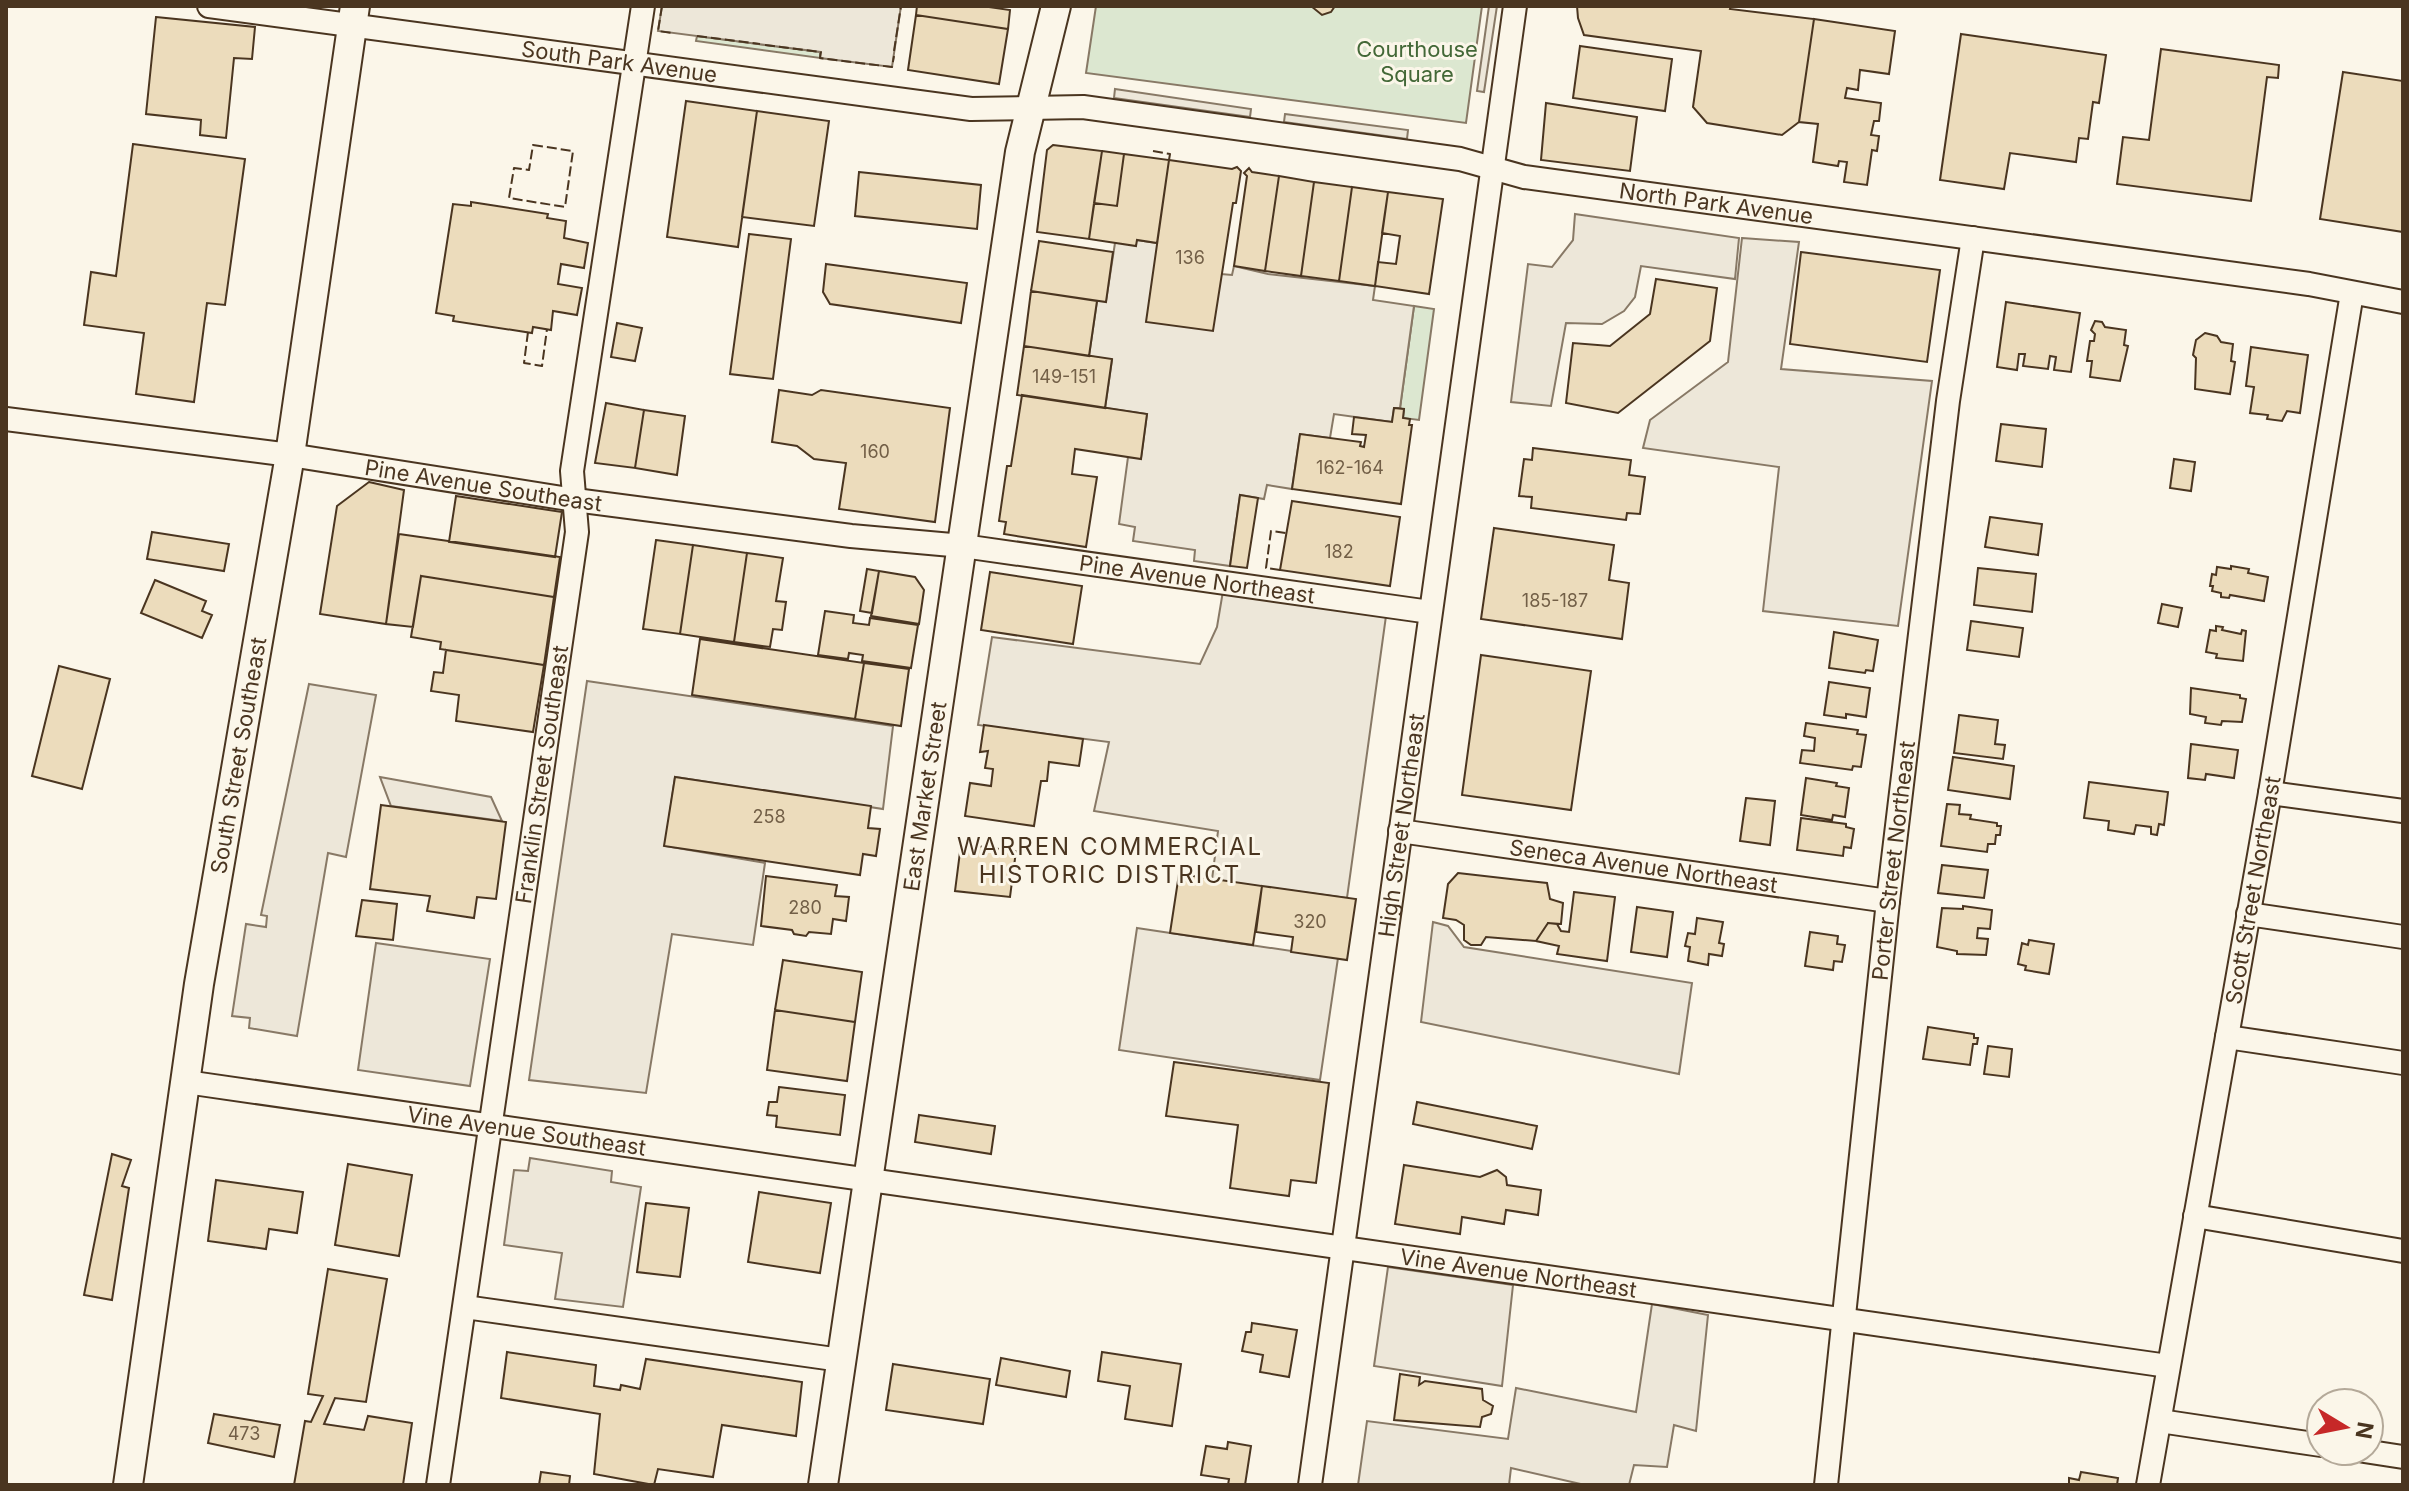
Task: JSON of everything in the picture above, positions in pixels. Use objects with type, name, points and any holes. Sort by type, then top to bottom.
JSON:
[{"type":"main road","name":"East Market Street","points":[[823,1485],[1020,152],[1056,6]]},
{"type":"main road","name":"South Street Southeast","points":[[128,1485],[199,984],[290,455],[354,16]]},
{"type":"street","name":"South Park Avenue","points":[[209,6],[354,16],[634,63],[971,109],[1029,110]]},
{"type":"street","name":"Franklin Street Southeast","points":[[438,1485],[577,532],[572,471],[643,6]]},
{"type":"street","name":"High Street Northeast","points":[[1310,1485],[1515,6]]},
{"type":"street","name":"North Park Avenue","points":[[1029,110],[1083,107],[1460,159],[1524,177],[2309,284],[2403,302]]},
{"type":"street","name":"Porter Street Northeast","points":[[1826,1485],[1888,901],[1948,401],[1973,238]]},
{"type":"street","name":"Scott Street Northeast","points":[[2148,1485],[2270,793],[2352,293]]},
{"type":"street","name":"Pine Avenue Southeast","points":[[6,419],[290,455],[575,500],[851,536],[963,546]]},
{"type":"street","name":"Pine Avenue Northeast","points":[[963,546],[1430,612]]},
{"type":"street","points":[[2270,793],[2403,811]]},
{"type":"street","name":"Seneca Avenue Northeast","points":[[1400,831],[1888,901]]},
{"type":"street","points":[[2248,914],[2403,937]]},
{"type":"street","points":[[493,939],[516,942]]},
{"type":"street","points":[[2227,1037],[2403,1063]]},
{"type":"street","name":"Vine Avenue Southeast","points":[[186,1082],[868,1180]]},
{"type":"street","name":"Vine Avenue Northeast","points":[[868,1180],[2168,1366]]},
{"type":"street","points":[[2195,1216],[2403,1251]]},
{"type":"street","points":[[465,1307],[841,1360]]},
{"type":"street","points":[[2160,1421],[2305,1443]]},
{"type":"green space","name":"Courthouse Square","points":[[1096,6],[1482,6],[1466,123],[1086,73]]},
{"type":"green space","points":[[697,36],[821,52],[820,58],[696,41]]},
{"type":"green space","points":[[1414,306],[1434,309],[1419,420],[1403,418],[1404,410],[1400,408]]},
{"type":"shaded area","points":[[662,6],[901,6],[892,67],[820,58],[820,52],[658,31]]},
{"type":"shaded area","points":[[1489,6],[1497,6],[1484,92],[1477,91]]},
{"type":"shaded area","points":[[1115,89],[1251,109],[1250,117],[1114,98]]},
{"type":"shaded area","points":[[1285,114],[1408,130],[1407,139],[1284,122]]},
{"type":"shaded area","points":[[1575,214],[1739,238],[1735,279],[1641,266],[1635,297],[1624,311],[1602,324],[1566,323],[1551,406],[1511,402],[1528,264],[1552,267],[1573,240]]},
{"type":"shaded area","points":[[1742,238],[1799,242],[1781,369],[1932,381],[1898,626],[1763,611],[1779,467],[1643,448],[1650,420],[1728,362]]},
{"type":"shaded area","points":[[1137,240],[1157,243],[1221,274],[1232,275],[1234,266],[1268,274],[1375,286],[1373,300],[1414,306],[1400,408],[1394,408],[1392,422],[1334,414],[1330,438],[1300,434],[1292,489],[1267,485],[1264,499],[1240,495],[1230,566],[1194,561],[1195,550],[1133,541],[1135,527],[1119,524],[1128,457],[1141,458],[1147,414],[1105,408],[1112,360],[1089,356],[1097,301],[1106,301],[1115,243]]},
{"type":"shaded area","points":[[1223,591],[1386,616],[1347,898],[1212,880],[1218,831],[1094,811],[1109,742],[978,725],[992,637],[1200,664],[1217,627]]},
{"type":"shaded area","points":[[587,681],[893,726],[883,809],[675,777],[665,846],[765,863],[753,945],[672,934],[646,1093],[529,1080]]},
{"type":"shaded area","points":[[309,684],[376,695],[346,857],[328,853],[297,1036],[249,1028],[250,1018],[232,1016],[246,924],[266,927],[267,916],[261,915]]},
{"type":"shaded area","points":[[380,777],[491,797],[502,821],[391,806]]},
{"type":"shaded area","points":[[1433,922],[1448,926],[1464,947],[1692,983],[1679,1074],[1421,1022]]},
{"type":"shaded area","points":[[1137,928],[1338,958],[1320,1080],[1119,1050]]},
{"type":"shaded area","points":[[376,943],[490,959],[470,1086],[358,1070]]},
{"type":"shaded area","points":[[530,1158],[612,1171],[611,1182],[641,1187],[623,1307],[555,1299],[562,1253],[504,1245],[514,1170],[528,1171]]},
{"type":"shaded area","points":[[1388,1267],[1513,1285],[1502,1386],[1374,1366]]},
{"type":"shaded area","points":[[1652,1304],[1708,1315],[1696,1431],[1674,1425],[1667,1467],[1634,1465],[1629,1485],[1585,1485],[1511,1468],[1509,1485],[1358,1485],[1367,1421],[1508,1439],[1516,1388],[1636,1412]]},
{"type":"building","points":[[917,6],[982,6],[1010,10],[1008,29],[916,15]]},
{"type":"building","points":[[1311,6],[1335,6],[1331,12],[1322,15]]},
{"type":"building","points":[[1577,6],[1731,6],[1730,9],[1814,19],[1799,122],[1782,135],[1707,123],[1693,107],[1701,51],[1584,35]]},
{"type":"building","points":[[916,15],[1008,29],[999,84],[908,70]]},
{"type":"building","points":[[156,17],[255,27],[252,59],[234,58],[226,138],[200,135],[201,120],[146,114]]},
{"type":"building","points":[[1814,19],[1895,31],[1889,74],[1860,70],[1858,90],[1847,88],[1845,98],[1881,103],[1879,121],[1874,121],[1871,135],[1879,136],[1877,151],[1872,150],[1867,185],[1844,182],[1847,162],[1839,161],[1838,166],[1813,162],[1818,124],[1799,122]]},
{"type":"building","points":[[1961,34],[2106,55],[2099,103],[2093,102],[2088,139],[2079,138],[2076,162],[2010,153],[2004,189],[1940,180]]},
{"type":"building","points":[[1580,46],[1672,59],[1665,111],[1573,98]]},
{"type":"building","points":[[2161,49],[2279,65],[2278,78],[2267,77],[2251,201],[2117,184],[2123,137],[2149,140]]},
{"type":"building","points":[[2343,72],[2403,81],[2403,232],[2320,219]]},
{"type":"building","points":[[686,101],[757,111],[738,247],[667,237]]},
{"type":"building","points":[[1546,103],[1637,117],[1630,171],[1541,160]]},
{"type":"building","points":[[757,111],[829,121],[814,226],[742,217]]},
{"type":"building","points":[[133,144],[245,159],[225,305],[207,303],[194,402],[136,394],[144,333],[84,325],[91,272],[116,276]]},
{"type":"building","points":[[1053,145],[1102,151],[1089,239],[1037,232],[1047,150]]},
{"type":"building","points":[[1102,151],[1124,154],[1117,206],[1094,203]]},
{"type":"building","points":[[1124,154],[1169,160],[1157,243],[1137,240],[1136,246],[1089,239],[1094,203],[1117,206]]},
{"type":"building","points":[[1169,160],[1232,169],[1237,167],[1241,171],[1213,331],[1146,322]]},
{"type":"building","points":[[1249,168],[1252,172],[1279,176],[1265,271],[1234,266],[1247,176],[1244,173]]},
{"type":"building","points":[[859,172],[981,185],[977,229],[855,216]]},
{"type":"building","points":[[1279,176],[1314,182],[1301,276],[1265,271]]},
{"type":"building","points":[[1314,182],[1352,187],[1339,281],[1301,276]]},
{"type":"building","points":[[1352,187],[1388,192],[1375,286],[1339,281]]},
{"type":"building","points":[[1388,192],[1443,199],[1429,294],[1375,286],[1378,262],[1396,264],[1400,236],[1382,233]]},
{"type":"building","points":[[471,202],[548,214],[547,218],[566,221],[564,238],[588,243],[584,268],[561,264],[558,284],[582,288],[577,315],[553,311],[551,330],[533,327],[532,333],[453,321],[454,316],[436,313],[453,204],[471,206]]},
{"type":"building","points":[[749,234],[791,239],[773,379],[730,374]]},
{"type":"building","points":[[1039,241],[1113,252],[1106,302],[1031,291]]},
{"type":"building","points":[[1801,252],[1940,270],[1927,362],[1790,344]]},
{"type":"building","points":[[826,264],[967,283],[961,323],[830,304],[823,292]]},
{"type":"building","points":[[1656,279],[1717,288],[1710,341],[1618,413],[1566,403],[1573,343],[1610,346],[1650,314]]},
{"type":"building","points":[[1031,291],[1097,301],[1089,356],[1024,346]]},
{"type":"building","points":[[2006,302],[2080,313],[2071,372],[2054,370],[2056,357],[2050,356],[2048,369],[2023,366],[2025,354],[2019,354],[2017,370],[1997,367]]},
{"type":"building","points":[[2095,321],[2102,322],[2105,327],[2126,330],[2124,345],[2128,346],[2120,381],[2090,377],[2092,361],[2087,361],[2090,341],[2094,341],[2095,334],[2091,330]]},
{"type":"building","points":[[617,323],[642,328],[635,361],[611,357]]},
{"type":"building","points":[[2205,333],[2217,336],[2221,342],[2233,344],[2231,361],[2235,362],[2230,394],[2195,389],[2196,358],[2193,355],[2196,340]]},
{"type":"building","points":[[1024,346],[1112,359],[1105,408],[1017,395]]},
{"type":"building","points":[[2251,347],[2308,355],[2300,413],[2287,411],[2282,421],[2267,419],[2268,415],[2250,413],[2254,387],[2246,386]]},
{"type":"building","points":[[779,390],[812,395],[821,390],[950,408],[935,522],[839,509],[846,463],[814,459],[797,446],[772,442]]},
{"type":"building","points":[[1022,395],[1147,414],[1141,459],[1075,449],[1072,474],[1097,477],[1086,547],[1004,534],[1006,522],[999,521]]},
{"type":"building","points":[[606,403],[644,410],[635,468],[595,463]]},
{"type":"building","points":[[1394,408],[1404,409],[1403,418],[1410,419],[1409,425],[1412,425],[1401,504],[1292,489],[1300,434],[1361,442],[1360,446],[1364,447],[1366,435],[1352,434],[1354,417],[1392,422]]},
{"type":"building","points":[[644,410],[685,416],[677,475],[635,468]]},
{"type":"building","points":[[2001,424],[2046,429],[2042,467],[1996,461]]},
{"type":"building","points":[[1533,448],[1631,460],[1629,475],[1645,477],[1640,514],[1627,513],[1626,520],[1531,508],[1532,497],[1519,496],[1524,459],[1532,460]]},
{"type":"building","points":[[2174,459],[2195,462],[2191,491],[2170,488]]},
{"type":"building","points":[[369,482],[404,490],[386,624],[320,614],[337,506]]},
{"type":"building","points":[[1240,495],[1258,498],[1247,568],[1230,566]]},
{"type":"building","points":[[456,496],[562,512],[555,557],[449,542]]},
{"type":"building","points":[[1292,501],[1400,517],[1390,586],[1280,570]]},
{"type":"building","points":[[1990,517],[2042,524],[2038,555],[1985,547]]},
{"type":"building","points":[[1494,528],[1614,545],[1609,580],[1629,583],[1622,639],[1481,619]]},
{"type":"building","points":[[152,532],[229,544],[224,571],[147,559]]},
{"type":"building","points":[[399,534],[560,557],[554,597],[421,576],[413,627],[386,624]]},
{"type":"building","points":[[656,540],[693,545],[680,634],[643,629]]},
{"type":"building","points":[[693,545],[747,553],[734,642],[680,634]]},
{"type":"building","points":[[747,553],[783,558],[776,601],[786,602],[782,630],[773,629],[770,647],[734,642]]},
{"type":"building","points":[[2231,566],[2268,577],[2264,601],[2230,595],[2229,598],[2221,597],[2221,593],[2212,591],[2212,574],[2216,575],[2217,567],[2231,569]]},
{"type":"building","points":[[1978,568],[2036,574],[2032,612],[1974,605]]},
{"type":"building","points":[[867,569],[879,571],[872,613],[860,611]]},
{"type":"building","points":[[879,571],[915,577],[924,590],[919,624],[871,616]]},
{"type":"building","points":[[990,572],[1082,586],[1073,644],[981,630]]},
{"type":"building","points":[[421,576],[554,597],[544,665],[440,649],[441,642],[411,637]]},
{"type":"building","points":[[155,580],[206,601],[202,611],[212,615],[202,638],[141,613]]},
{"type":"building","points":[[2162,604],[2182,608],[2178,627],[2158,623]]},
{"type":"building","points":[[825,611],[854,615],[853,623],[869,625],[870,618],[918,625],[911,668],[862,661],[863,655],[849,653],[848,659],[818,655]]},
{"type":"building","points":[[1971,621],[2023,628],[2019,657],[1967,650]]},
{"type":"building","points":[[2216,626],[2241,634],[2242,630],[2246,631],[2243,661],[2216,658],[2217,654],[2206,652],[2210,630],[2216,631]]},
{"type":"building","points":[[1834,632],[1878,640],[1873,671],[1866,670],[1865,673],[1829,668]]},
{"type":"building","points":[[700,639],[864,663],[855,719],[692,695]]},
{"type":"building","points":[[446,650],[544,665],[533,732],[456,721],[459,695],[431,691],[434,672],[443,673]]},
{"type":"building","points":[[1481,655],[1591,671],[1571,810],[1462,795]]},
{"type":"building","points":[[864,663],[909,669],[901,726],[855,719]]},
{"type":"building","points":[[59,666],[110,679],[82,789],[32,776]]},
{"type":"building","points":[[1829,682],[1870,688],[1866,717],[1824,715]]},
{"type":"building","points":[[2191,688],[2240,695],[2240,698],[2246,699],[2242,722],[2222,721],[2221,725],[2205,723],[2206,717],[2190,714]]},
{"type":"building","points":[[1959,715],[1998,720],[1995,744],[2005,745],[2003,759],[1954,753]]},
{"type":"building","points":[[1806,723],[1858,730],[1857,734],[1866,735],[1861,767],[1853,766],[1852,770],[1800,763],[1802,750],[1814,751],[1815,738],[1804,736]]},
{"type":"building","points":[[984,725],[1083,739],[1079,766],[1049,762],[1047,781],[1041,781],[1034,826],[965,816],[970,783],[991,786],[993,769],[985,768],[988,751],[980,752]]},
{"type":"building","points":[[2191,744],[2238,750],[2234,778],[2206,774],[2205,780],[2188,778]]},
{"type":"building","points":[[1953,757],[2014,766],[2010,799],[1948,790]]},
{"type":"building","points":[[675,777],[871,806],[868,828],[880,829],[876,856],[863,854],[860,875],[664,846]]},
{"type":"building","points":[[1806,778],[1849,788],[1845,817],[1833,815],[1832,820],[1801,815]]},
{"type":"building","points":[[2089,782],[2168,792],[2164,825],[2159,824],[2157,835],[2151,834],[2151,827],[2136,825],[2134,834],[2108,830],[2109,821],[2084,818]]},
{"type":"building","points":[[1746,798],[1775,801],[1770,845],[1740,841]]},
{"type":"building","points":[[1947,804],[1960,805],[1959,814],[1971,815],[1970,819],[2001,826],[2000,835],[1996,835],[1995,844],[1988,844],[1987,852],[1941,846]]},
{"type":"building","points":[[381,805],[506,822],[496,899],[477,897],[474,918],[427,911],[430,896],[370,889]]},
{"type":"building","points":[[1801,818],[1846,824],[1846,827],[1854,829],[1851,848],[1844,847],[1843,856],[1797,850]]},
{"type":"building","points":[[961,844],[1016,851],[1010,897],[955,891]]},
{"type":"building","points":[[1942,865],[1988,870],[1984,898],[1938,893]]},
{"type":"building","points":[[1458,873],[1547,883],[1550,899],[1563,903],[1561,924],[1548,923],[1536,941],[1486,937],[1481,945],[1471,945],[1464,940],[1464,925],[1443,918],[1448,884]]},
{"type":"building","points":[[1179,874],[1262,886],[1253,945],[1170,933]]},
{"type":"building","points":[[766,876],[837,885],[835,896],[849,897],[846,921],[833,919],[831,934],[809,932],[806,936],[794,934],[792,930],[761,926]]},
{"type":"building","points":[[1262,886],[1356,899],[1347,960],[1291,952],[1293,937],[1256,932]]},
{"type":"building","points":[[1574,892],[1615,897],[1607,961],[1557,954],[1559,946],[1536,941],[1548,923],[1557,924],[1561,931],[1569,932]]},
{"type":"building","points":[[362,900],[397,904],[393,940],[356,936]]},
{"type":"building","points":[[1963,906],[1992,910],[1990,929],[1978,928],[1977,938],[1988,939],[1986,955],[1957,954],[1957,951],[1937,947],[1942,908],[1963,909]]},
{"type":"building","points":[[1637,907],[1673,912],[1667,957],[1631,952]]},
{"type":"building","points":[[1697,918],[1723,922],[1719,943],[1724,944],[1722,956],[1709,954],[1708,965],[1688,961],[1690,947],[1685,946],[1688,933],[1695,934]]},
{"type":"building","points":[[1810,932],[1838,936],[1837,944],[1845,945],[1842,962],[1834,961],[1833,970],[1805,966]]},
{"type":"building","points":[[2029,940],[2054,944],[2049,974],[2025,970],[2026,966],[2018,964],[2022,943],[2028,945]]},
{"type":"building","points":[[783,960],[862,972],[855,1022],[775,1010]]},
{"type":"building","points":[[775,1010],[855,1022],[847,1081],[767,1070]]},
{"type":"building","points":[[1928,1027],[1974,1034],[1974,1038],[1978,1038],[1977,1044],[1973,1044],[1970,1065],[1923,1059]]},
{"type":"building","points":[[1988,1046],[2012,1049],[2009,1077],[1984,1074]]},
{"type":"building","points":[[1174,1062],[1329,1083],[1316,1183],[1291,1180],[1289,1196],[1230,1188],[1238,1125],[1166,1116]]},
{"type":"building","points":[[779,1087],[845,1095],[840,1135],[776,1127],[777,1116],[767,1115],[769,1102],[777,1102]]},
{"type":"building","points":[[1417,1102],[1537,1126],[1532,1149],[1413,1124]]},
{"type":"building","points":[[919,1115],[995,1126],[991,1154],[915,1142]]},
{"type":"building","points":[[112,1154],[131,1160],[122,1186],[129,1188],[112,1300],[84,1295]]},
{"type":"building","points":[[348,1164],[412,1175],[399,1256],[335,1245]]},
{"type":"building","points":[[1404,1165],[1480,1177],[1497,1170],[1506,1177],[1507,1185],[1541,1190],[1538,1215],[1506,1210],[1504,1224],[1462,1217],[1460,1234],[1395,1224]]},
{"type":"building","points":[[216,1180],[303,1192],[297,1233],[269,1229],[266,1249],[208,1241]]},
{"type":"building","points":[[759,1192],[831,1203],[820,1273],[748,1262]]},
{"type":"building","points":[[646,1203],[689,1208],[680,1277],[637,1272]]},
{"type":"building","points":[[328,1269],[387,1279],[366,1402],[335,1398],[324,1424],[364,1430],[368,1416],[412,1423],[403,1485],[294,1485],[305,1421],[311,1422],[323,1396],[308,1394]]},
{"type":"building","points":[[1252,1323],[1297,1330],[1289,1377],[1260,1372],[1263,1355],[1242,1351],[1246,1332],[1251,1332]]},
{"type":"building","points":[[507,1352],[596,1365],[594,1386],[620,1390],[621,1385],[640,1389],[646,1359],[802,1382],[796,1436],[722,1425],[713,1477],[658,1469],[654,1485],[594,1474],[600,1414],[501,1398]]},
{"type":"building","points":[[1102,1352],[1181,1364],[1172,1426],[1125,1419],[1130,1386],[1098,1381]]},
{"type":"building","points":[[1001,1358],[1070,1371],[1066,1397],[996,1385]]},
{"type":"building","points":[[893,1364],[990,1379],[983,1424],[886,1410]]},
{"type":"building","points":[[1400,1374],[1420,1377],[1419,1385],[1425,1381],[1482,1389],[1483,1400],[1493,1406],[1491,1414],[1482,1417],[1480,1427],[1394,1420]]},
{"type":"building","points":[[214,1414],[280,1425],[274,1457],[208,1443]]},
{"type":"building","points":[[1228,1442],[1251,1446],[1245,1485],[1228,1485],[1229,1479],[1201,1475],[1206,1446],[1227,1449]]},
{"type":"building","points":[[541,1472],[570,1476],[569,1485],[539,1485]]},
{"type":"building","points":[[2081,1472],[2118,1478],[2117,1485],[2069,1485],[2069,1478],[2079,1480]]},
{"type":"fence","points":[[662,6],[658,31],[672,33]]},
{"type":"fence","points":[[894,51],[901,6]]},
{"type":"fence","points":[[697,36],[760,44]]},
{"type":"fence","points":[[765,45],[821,52],[820,58],[892,67],[894,56]]},
{"type":"fence","points":[[533,145],[573,151],[565,207],[509,198],[514,168],[529,170],[533,145]]},
{"type":"fence","points":[[1153,151],[1170,154],[1169,160]]},
{"type":"fence","points":[[528,332],[524,363],[542,366],[547,329]]},
{"type":"fence","points":[[1280,570],[1266,568],[1271,531],[1286,533]]},
{"type":"district","name":"WARREN COMMERCIAL HISTORIC DISTRICT","points":[[1110,861]]}]
